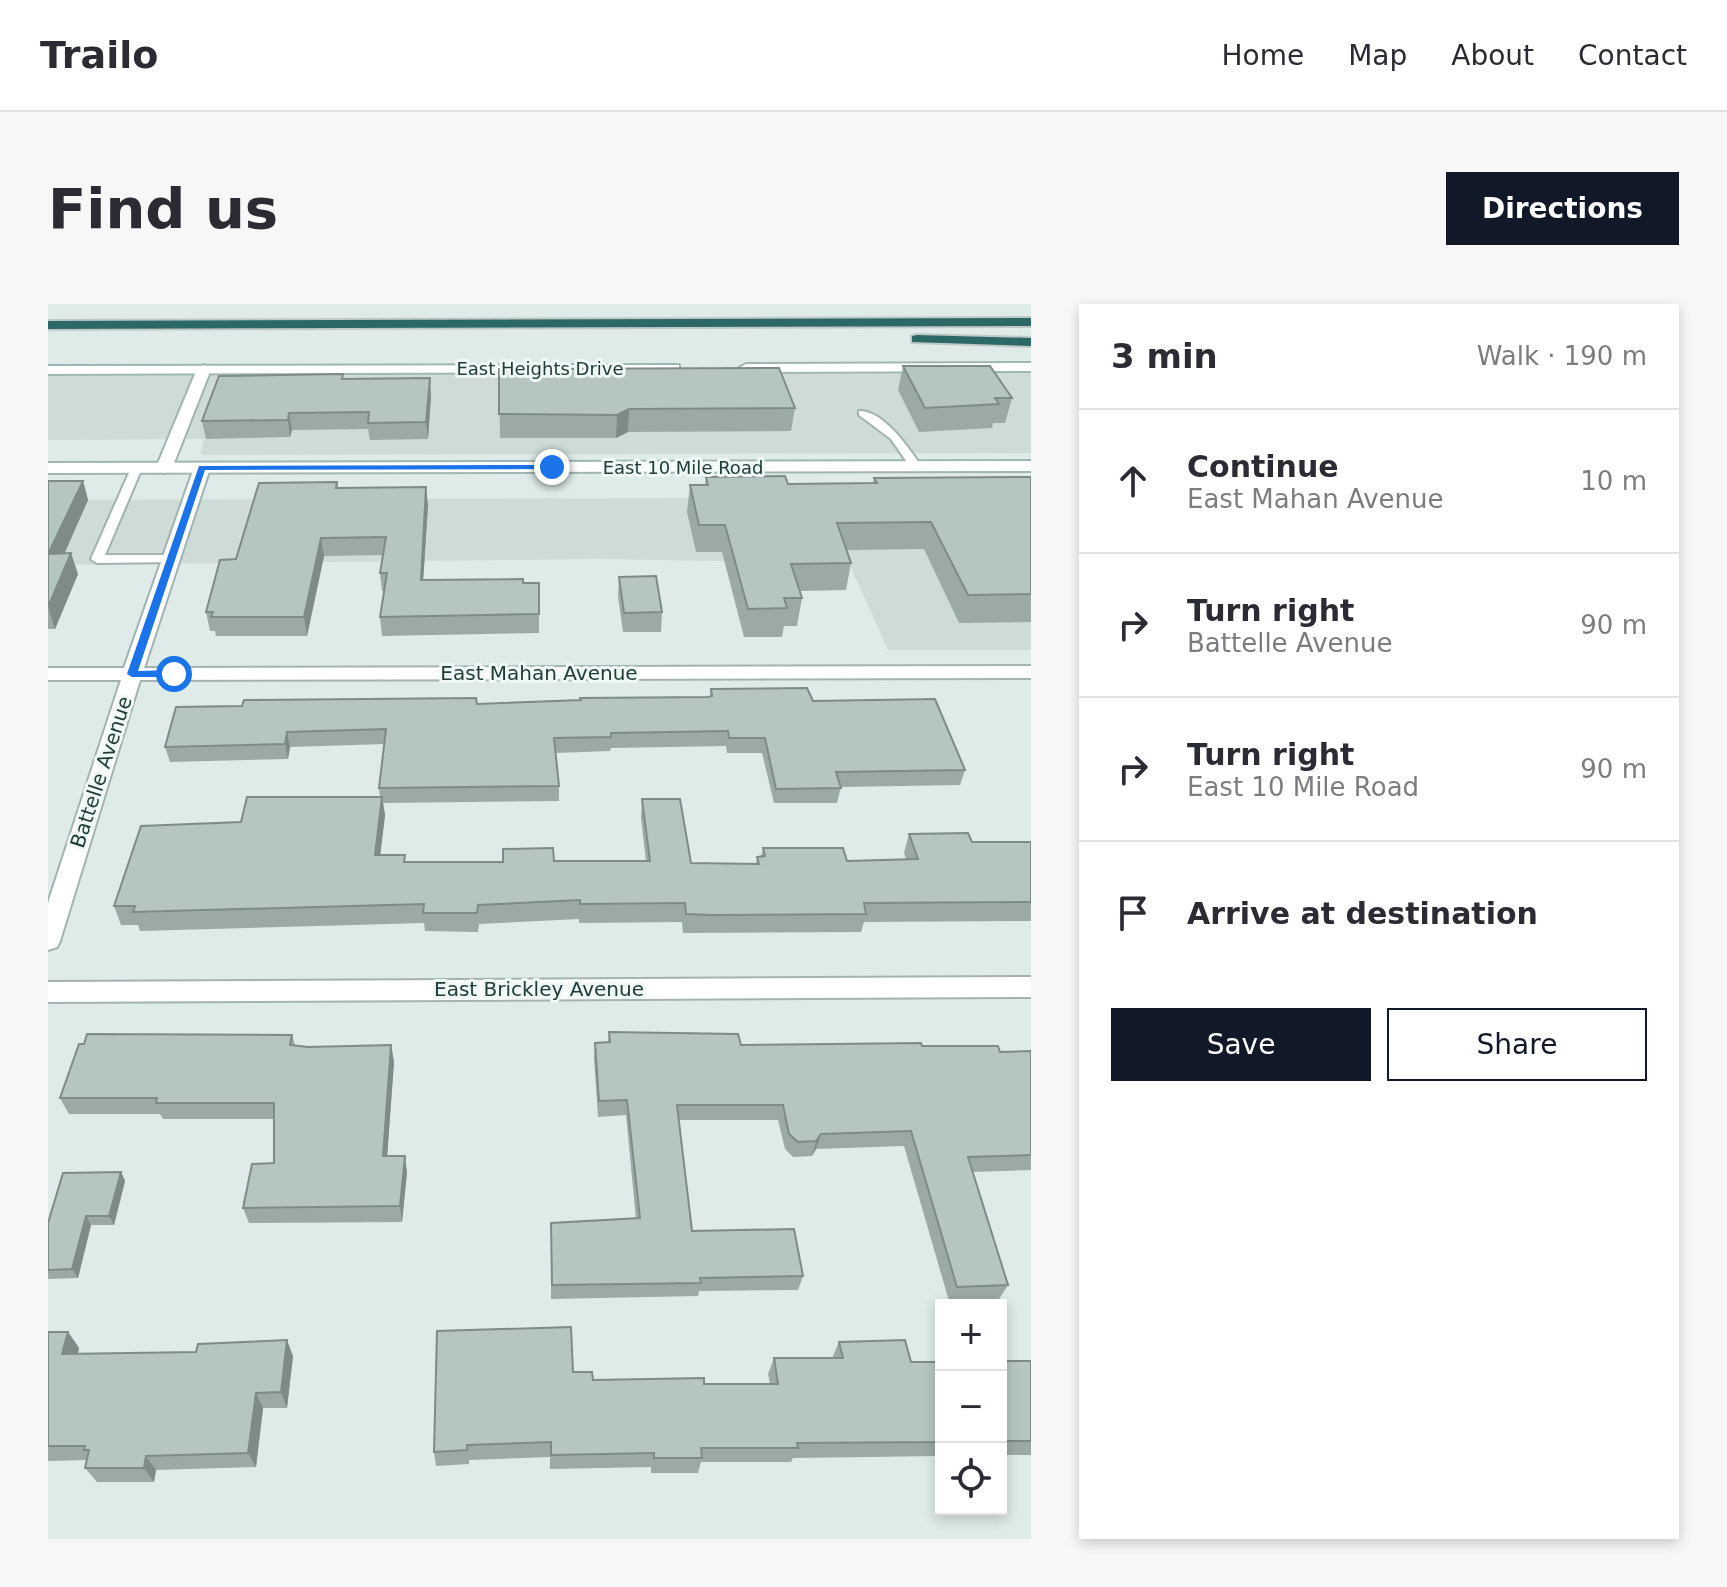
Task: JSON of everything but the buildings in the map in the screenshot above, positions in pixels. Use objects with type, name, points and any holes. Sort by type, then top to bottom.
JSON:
[{"type":"highway","points":[[524,323],[1031,310]]},
{"type":"highway","points":[[48,325],[1031,322]]},
{"type":"highway","points":[[764,324],[866,337]]},
{"type":"highway","points":[[896,338],[1031,342]]},
{"type":"street","points":[[726,368],[1031,367]]},
{"type":"street","name":"East Heights Drive","points":[[48,370],[694,368]]},
{"type":"street","points":[[164,468],[204,369]]},
{"type":"street","name":"East 10 Mile Road","points":[[48,468],[1031,466]]},
{"type":"street","name":"Battelle Avenue","points":[[48,941],[132,674],[202,468]]},
{"type":"street","name":"East Mahan Avenue","points":[[48,674],[1031,672]]},
{"type":"street","name":"East Brickley Avenue","points":[[48,992],[1031,987]]},
{"type":"lane","points":[[863,413],[895,437],[915,466]]},
{"type":"lane","points":[[136,468],[97,559],[172,559]]},
{"type":"shaded area","points":[[1031,373],[1031,453],[205,455],[200,454],[204,439],[48,440],[48,376]]},
{"type":"shaded area","points":[[1031,497],[1031,650],[888,650],[849,563],[598,559],[48,565],[48,500]]},
{"type":"route","points":[[174,674],[132,674],[202,468],[552,467]]}]
